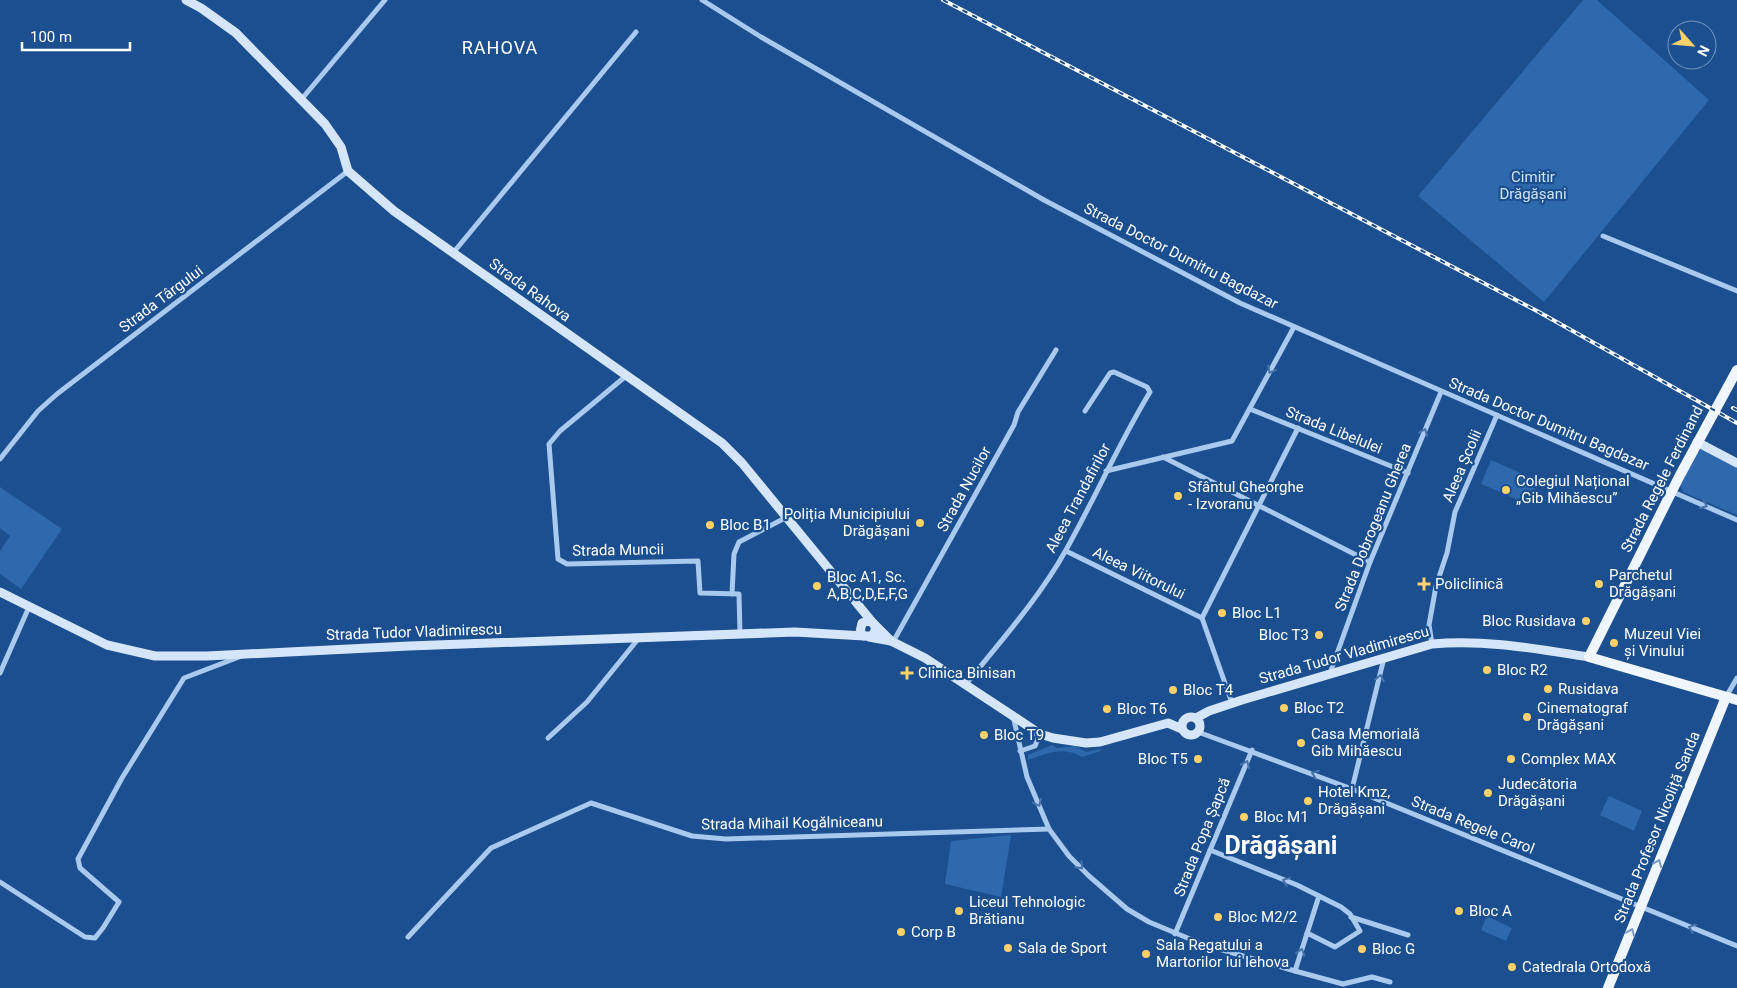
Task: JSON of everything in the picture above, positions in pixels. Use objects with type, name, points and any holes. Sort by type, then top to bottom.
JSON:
[{"type":"main road","points":[[186,0],[201,8],[236,33],[300,101],[325,124],[341,147],[348,171]]},
{"type":"main road","name":"Strada Rahova","points":[[348,171],[394,211],[722,443],[742,463],[874,624]]},
{"type":"main road","name":"Strada Regele Ferdinand","points":[[1589,657],[1671,491],[1737,370]]},
{"type":"main road","points":[[1697,442],[1737,463]]},
{"type":"main road","name":"Strada Tudor Vladimirescu","points":[[0,592],[88,637],[132,652],[180,657],[409,646],[795,632],[866,636],[892,641]]},
{"type":"main road","points":[[860,606],[860,632],[866,636],[874,634],[874,624],[868,621],[861,624]]},
{"type":"main road","name":"Strada Tudor Vladimirescu","points":[[842,634],[861,624]]},
{"type":"main road","name":"Strada Tudor Vladimirescu","points":[[874,624],[892,641],[966,684],[1040,734],[1069,742],[1100,742],[1190,716],[1196,718],[1232,703],[1384,656],[1432,644],[1459,642],[1496,644],[1589,657],[1737,700]]},
{"type":"main road","name":"Strada Profesor Nicoliță Sanda","points":[[1608,988],[1726,696]]},
{"type":"main road","points":[[1168,723],[1191,735],[1198,732],[1200,722],[1196,718]]},
{"type":"main road","points":[[1182,729],[1181,724],[1184,719]]},
{"type":"street","points":[[300,101],[386,0]]},
{"type":"street","name":"Strada Doctor Dumitru Bagdazar","points":[[702,0],[761,37],[1044,200],[1240,303],[1737,520]]},
{"type":"street","points":[[453,253],[636,32]]},
{"type":"street","name":"Strada Târgului","points":[[0,459],[38,411],[57,394],[348,171]]},
{"type":"street","points":[[1603,236],[1737,291]]},
{"type":"street","points":[[1106,471],[1232,441],[1294,326]]},
{"type":"street","name":"Strada Nucilor","points":[[892,641],[1014,425],[1018,412],[1056,350]]},
{"type":"street","name":"Aleea Trandafirilor","points":[[966,684],[1036,594],[1066,551],[1106,471],[1150,392],[1147,387],[1114,372],[1110,373],[1085,412]]},
{"type":"street","name":"Strada Muncii","points":[[626,376],[560,431],[549,444],[558,559],[567,564],[698,561],[700,592],[732,594]]},
{"type":"street","name":"Strada Dobrogeanu Gherea","points":[[1330,673],[1370,562],[1441,392]]},
{"type":"street","name":"Strada Libelulei","points":[[1250,409],[1408,473]]},
{"type":"street","name":"Aleea Școlii","points":[[1432,644],[1429,625],[1436,586],[1448,548],[1455,512],[1497,415]]},
{"type":"street","points":[[1232,703],[1202,618],[1260,507],[1298,428]]},
{"type":"street","points":[[1163,457],[1370,562]]},
{"type":"street","points":[[740,634],[738,594],[732,594],[734,554],[739,542],[787,518]]},
{"type":"street","name":"Aleea Viitorului","points":[[1066,551],[1202,618]]},
{"type":"street","points":[[0,673],[29,607]]},
{"type":"street","points":[[548,738],[587,702],[639,638]]},
{"type":"street","points":[[0,882],[85,937],[95,938],[120,902],[80,868],[78,859],[117,786],[184,678],[249,654]]},
{"type":"street","points":[[1352,789],[1384,656]]},
{"type":"street","name":"Strada Profesor Nicoliță Sanda","points":[[1726,696],[1737,678]]},
{"type":"street","points":[[1012,716],[1030,788],[1049,828],[1070,856],[1117,902],[1149,922],[1175,934],[1202,944],[1343,986],[1372,977],[1390,982]]},
{"type":"street","name":"Strada Regele Carol","points":[[1198,732],[1252,750],[1352,789],[1737,946]]},
{"type":"street","points":[[1020,752],[1035,746],[1040,734]]},
{"type":"street","name":"Strada Popa Șapcă","points":[[1175,934],[1252,750]]},
{"type":"street","name":"Strada Mihail Kogălniceanu","points":[[408,937],[491,848],[591,803],[692,836],[726,839],[1049,828]]},
{"type":"street","points":[[1210,850],[1341,907],[1351,916],[1360,931],[1335,947],[1307,933]]},
{"type":"street","points":[[1295,971],[1319,896]]},
{"type":"street","points":[[1351,916],[1408,934]]},
{"type":"green space","name":"Cimitir Drăgășani","points":[[1583,0],[1597,0],[1667,62],[1667,70],[1675,70],[1709,100],[1544,302],[1418,196]]},
{"type":"green space","points":[[1701,448],[1737,467],[1737,515],[1683,492],[1680,484]]},
{"type":"green space","points":[[1491,460],[1539,481],[1528,504],[1481,484]]},
{"type":"green space","points":[[0,487],[62,529],[21,589],[0,574],[0,551],[10,536],[0,528]]},
{"type":"green space","points":[[1052,745],[1057,748],[1075,746],[1086,752],[1101,749],[1101,751],[1082,757],[1062,751],[1028,760],[1028,755]]},
{"type":"green space","points":[[1609,796],[1642,811],[1634,831],[1600,815]]},
{"type":"green space","points":[[1011,835],[1001,897],[945,884],[951,841]]},
{"type":"green space","points":[[1487,916],[1512,928],[1506,941],[1481,930]]},
{"type":"railway","points":[[943,0],[1537,311],[1737,423]]},
{"type":"railway","points":[[1733,408],[1737,410]]},
{"type":"place","name":"Colegiul Național „Gib Mihăescu”","points":[[1506,490]]},
{"type":"place","name":"Sfântul Gheorghe - Izvoranu","points":[[1178,496]]},
{"type":"place","name":"Poliția Municipiului Drăgășani","points":[[920,523]]},
{"type":"place","name":"Bloc B1","points":[[710,525]]},
{"type":"place","name":"Policlinică","points":[[1424,584]]},
{"type":"place","name":"Parchetul Drăgășani","points":[[1599,584]]},
{"type":"place","name":"Bloc A1, Sc. A,B,C,D,E,F,G","points":[[817,586]]},
{"type":"place","name":"Bloc L1","points":[[1222,613]]},
{"type":"place","name":"Bloc Rusidava","points":[[1586,621]]},
{"type":"place","name":"Bloc T3","points":[[1319,635]]},
{"type":"place","name":"Muzeul Viei și Vinului","points":[[1614,643]]},
{"type":"place","name":"Bloc R2","points":[[1487,670]]},
{"type":"place","name":"Clinica Binisan","points":[[907,673]]},
{"type":"place","name":"Rusidava","points":[[1548,689]]},
{"type":"place","name":"Bloc T4","points":[[1173,690]]},
{"type":"place","name":"Bloc T2","points":[[1284,708]]},
{"type":"place","name":"Bloc T6","points":[[1107,709]]},
{"type":"place","name":"Cinematograf Drăgășani","points":[[1527,717]]},
{"type":"place","name":"Bloc T9","points":[[984,735]]},
{"type":"place","name":"Casa Memorială Gib Mihăescu","points":[[1301,743]]},
{"type":"place","name":"Bloc T5","points":[[1198,759]]},
{"type":"place","name":"Complex MAX","points":[[1511,759]]},
{"type":"place","name":"Judecătoria Drăgășani","points":[[1488,793]]},
{"type":"place","name":"Hotel Kmz, Drăgășani","points":[[1308,801]]},
{"type":"place","name":"Bloc M1","points":[[1244,817]]},
{"type":"place","name":"Liceul Tehnologic Brătianu","points":[[959,911]]},
{"type":"place","name":"Bloc A","points":[[1459,911]]},
{"type":"place","name":"Bloc M2/2","points":[[1218,917]]},
{"type":"place","name":"Corp B","points":[[901,932]]},
{"type":"place","name":"Sala de Sport","points":[[1008,948]]},
{"type":"place","name":"Bloc G","points":[[1362,949]]},
{"type":"place","name":"Sala Regatului a Martorilor lui Iehova","points":[[1146,954]]},
{"type":"place","name":"Catedrala Ortodoxă","points":[[1512,967]]},
{"type":"district","name":"RAHOVA","points":[[500,48]]},
{"type":"district","name":"Drăgășani","points":[[1281,845]]}]
